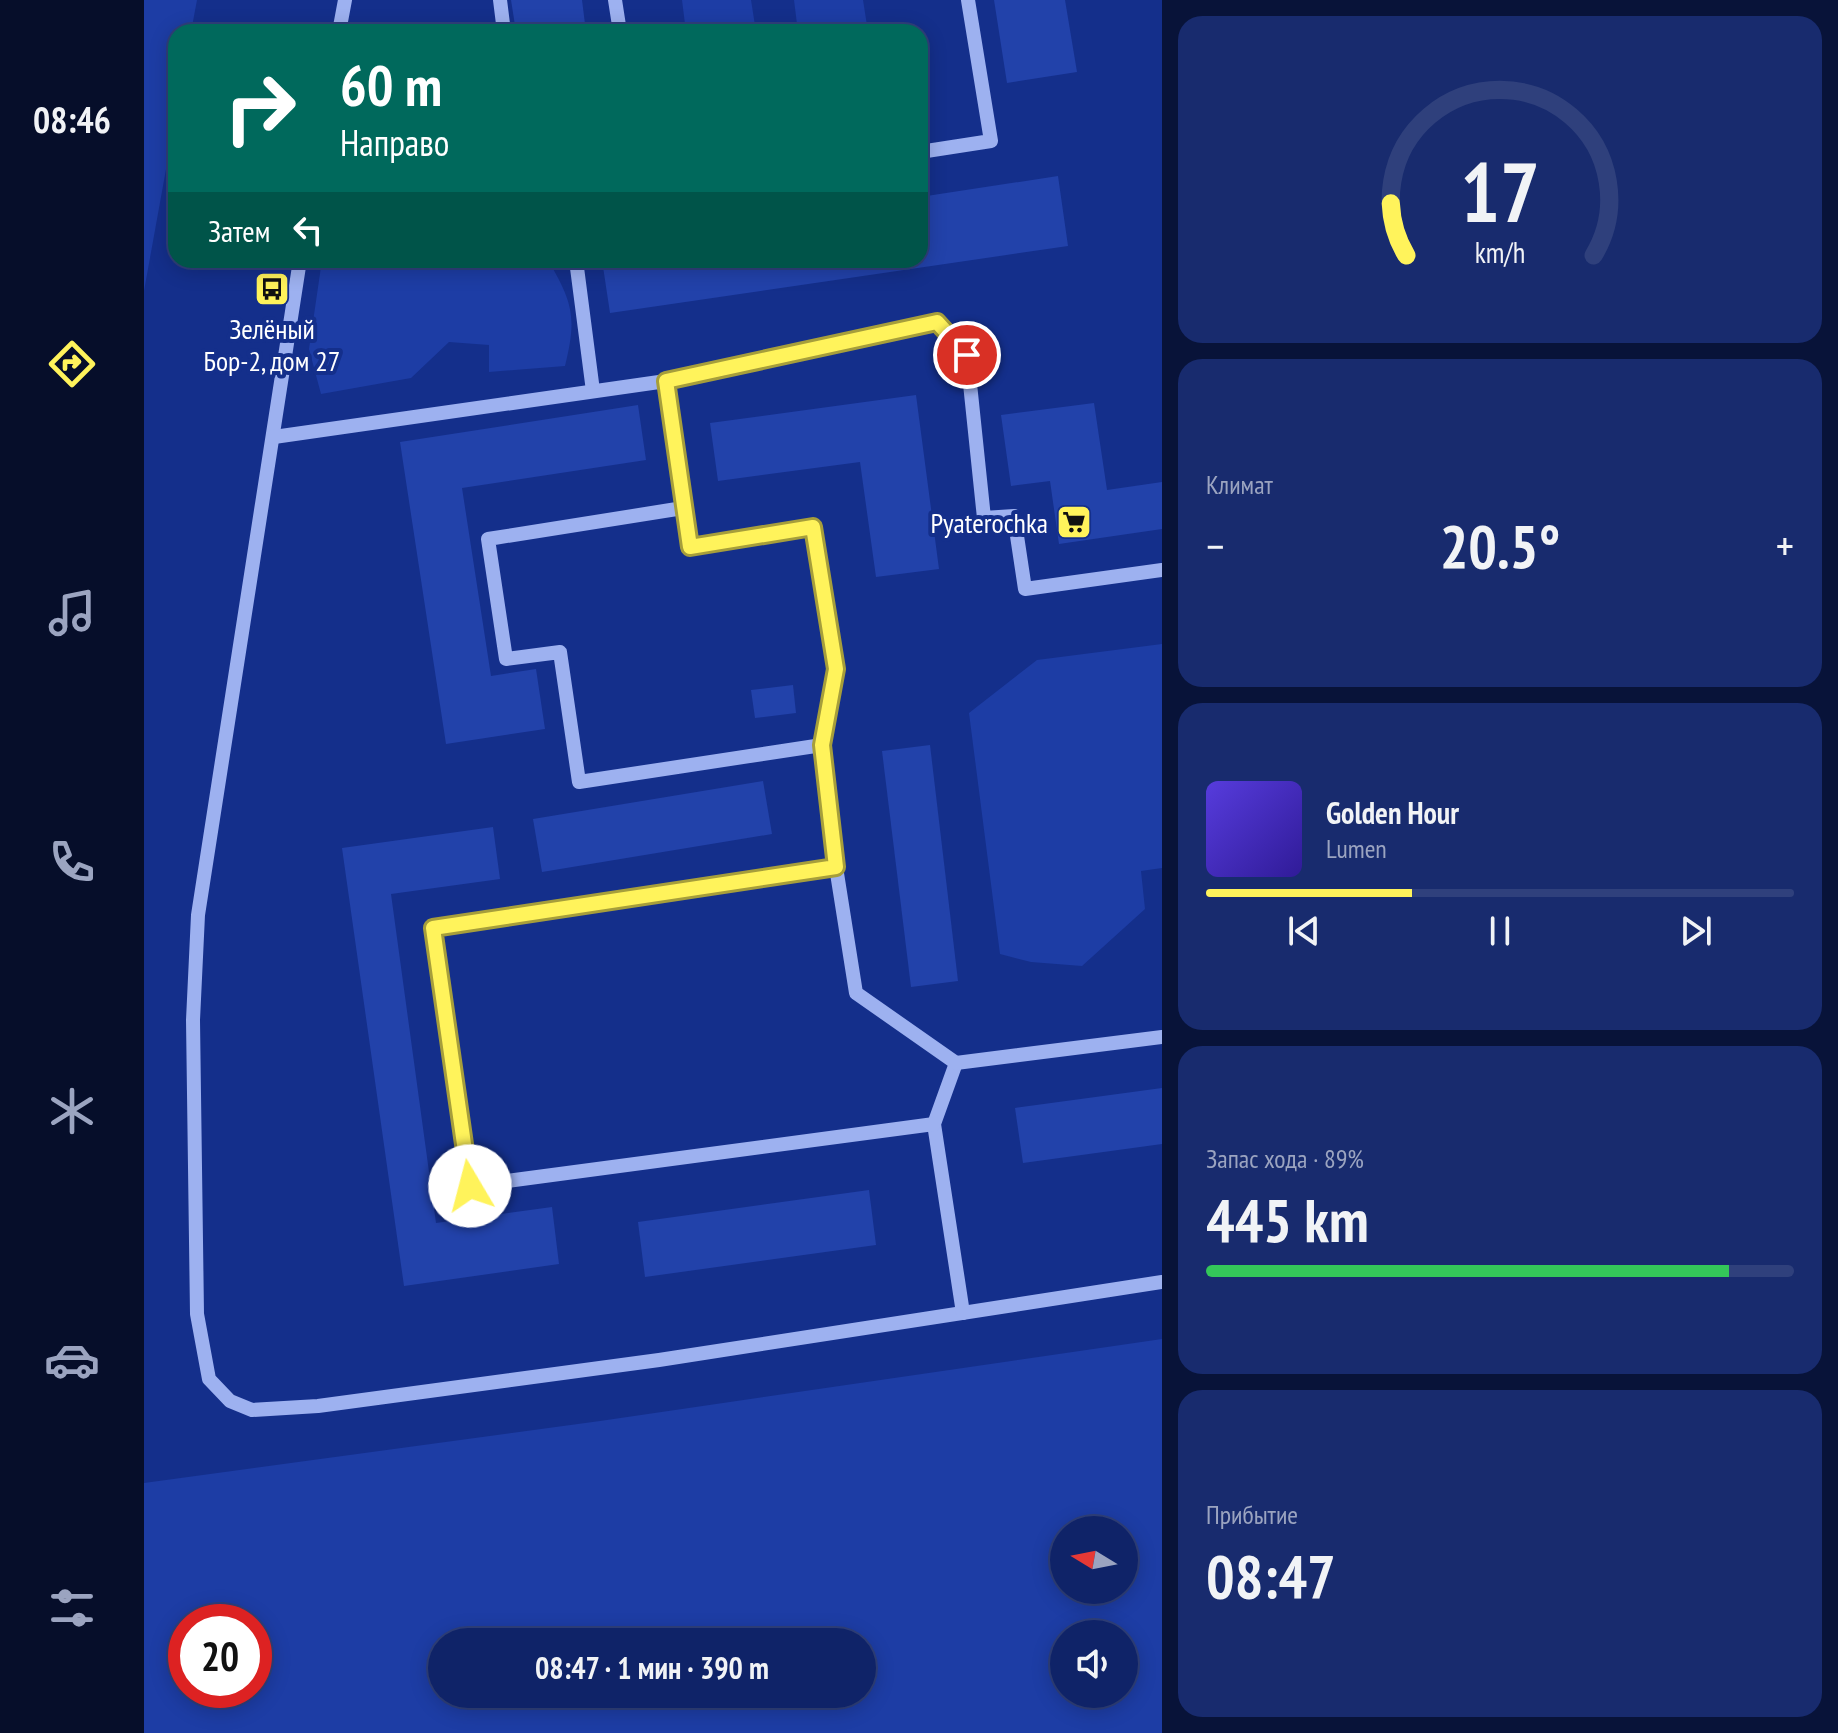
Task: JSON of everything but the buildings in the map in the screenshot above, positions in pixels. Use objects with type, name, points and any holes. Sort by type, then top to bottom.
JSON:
[{"type":"street","points":[[340,24],[345,0]]},
{"type":"street","points":[[500,0],[503,24]]},
{"type":"street","points":[[615,0],[619,24]]},
{"type":"street","points":[[928,151],[991,141],[968,0]]},
{"type":"street","points":[[299,268],[198,915],[193,1020],[197,1314],[209,1379],[230,1401],[252,1410],[318,1406],[659,1360],[1162,1282]]},
{"type":"street","points":[[577,268],[593,391]]},
{"type":"street","points":[[274,437],[666,381],[937,322],[967,355],[984,518],[1014,516],[1025,589],[1162,570]]},
{"type":"street","points":[[666,381],[690,547],[813,527],[836,669],[822,745],[836,867],[856,993],[956,1063],[1162,1037]]},
{"type":"street","points":[[683,508],[488,539],[506,659],[560,652],[579,782],[822,745]]},
{"type":"street","points":[[836,867],[433,928],[470,1186],[934,1124]]},
{"type":"street","points":[[956,1063],[934,1124],[963,1313]]},
{"type":"shaded area","points":[[144,0],[197,0],[192,24],[168,24],[168,158],[144,291]]},
{"type":"shaded area","points":[[682,0],[751,0],[755,24],[685,24]]},
{"type":"shaded area","points":[[794,0],[863,0],[867,24],[797,24]]},
{"type":"shaded area","points":[[321,268],[552,268],[570,311],[571,335],[565,366],[489,372],[489,345],[449,342],[411,378],[321,394],[309,349]]},
{"type":"shaded area","points":[[1162,644],[1162,868],[1141,871],[1145,909],[1082,966],[1031,962],[1000,954],[969,713],[1037,660]]},
{"type":"shaded area","points":[[1162,1339],[1162,1733],[144,1733],[144,1483],[600,1421]]},
{"type":"place","name":"Зелёный Бор-2, дом 27","points":[[272,289]]},
{"type":"place","name":"Pyaterochka","points":[[1074,522]]},
{"type":"route","points":[[470,1186],[433,928],[836,867],[822,745],[836,669],[813,527],[690,547],[666,381],[937,322],[967,355]]}]
